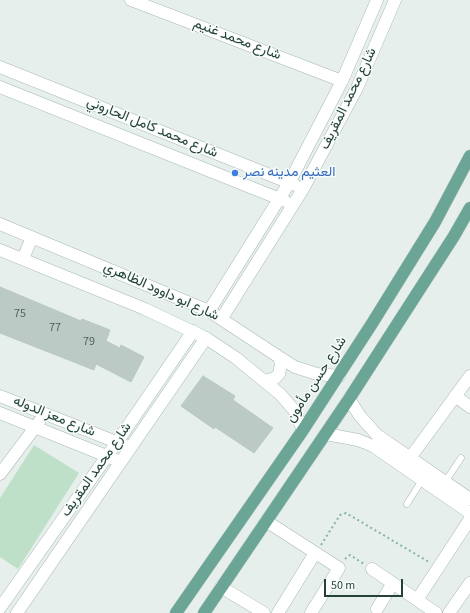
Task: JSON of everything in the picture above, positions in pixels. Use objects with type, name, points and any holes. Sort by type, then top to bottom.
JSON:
[{"type":"main road","name":"شارع حسن مأمون","points":[[176,613],[303,430],[338,376],[435,222],[470,156]]},
{"type":"main road","points":[[204,613],[349,399],[454,236],[470,208]]},
{"type":"street","name":"شارع محمد غنيم","points":[[131,0],[342,81]]},
{"type":"street","name":"شارع محمد المقريف","points":[[209,311],[278,198],[289,183],[342,81],[377,0]]},
{"type":"street","name":"شارع محمد المقريف","points":[[222,318],[294,205],[357,88],[395,0]]},
{"type":"street","name":"شارع محمد كامل الحاروني","points":[[0,67],[303,188]]},
{"type":"street","name":"شارع محمد كامل الحاروني","points":[[0,87],[294,205]]},
{"type":"street","name":"شارع ابو داوود الظاهري","points":[[0,224],[209,311],[222,318],[278,357],[306,371],[338,376]]},
{"type":"street","points":[[23,259],[32,237]]},
{"type":"street","name":"شارع ابو داوود الظاهري","points":[[0,250],[146,309],[206,338],[265,381],[288,402],[303,430]]},
{"type":"street","name":"شارع محمد المقريف","points":[[0,608],[193,331]]},
{"type":"street","name":"شارع محمد المقريف","points":[[17,613],[206,338]]},
{"type":"street","points":[[265,381],[275,378],[279,374],[281,364],[278,357]]},
{"type":"street","points":[[410,458],[470,376]]},
{"type":"street","name":"شارع معز الدوله","points":[[0,396],[131,448]]},
{"type":"street","points":[[455,396],[470,407]]},
{"type":"street","points":[[349,399],[371,430],[470,499]]},
{"type":"street","name":"شارع معز الدوله","points":[[0,413],[121,461]]},
{"type":"street","points":[[0,474],[46,414]]},
{"type":"street","points":[[366,443],[366,433],[371,430]]},
{"type":"street","points":[[326,434],[347,437],[366,443],[470,513]]},
{"type":"street","points":[[417,600],[470,519]]},
{"type":"street","points":[[266,521],[339,568],[311,613]]},
{"type":"street","points":[[278,613],[315,553]]},
{"type":"street","points":[[372,569],[436,613]]},
{"type":"street","points":[[377,609],[393,583]]},
{"type":"street","points":[[449,613],[470,583]]},
{"type":"street","points":[[221,587],[264,613]]},
{"type":"lane","points":[[445,482],[461,458]]},
{"type":"lane","points":[[407,504],[422,480]]},
{"type":"path","points":[[315,553],[340,515],[346,513],[438,568]]},
{"type":"path","points":[[339,568],[349,555],[372,569]]},
{"type":"green space","points":[[34,445],[79,473],[18,569],[0,557],[0,498]]},
{"type":"building","points":[[0,287],[81,321],[82,319],[110,330],[106,341],[120,348],[121,345],[144,357],[131,382],[96,364],[94,370],[0,333]]},
{"type":"building","points":[[203,376],[235,396],[233,400],[273,428],[254,453],[215,427],[214,429],[181,406]]},
{"type":"place","name":"العثيم مدينه نصر","points":[[235,173]]}]
